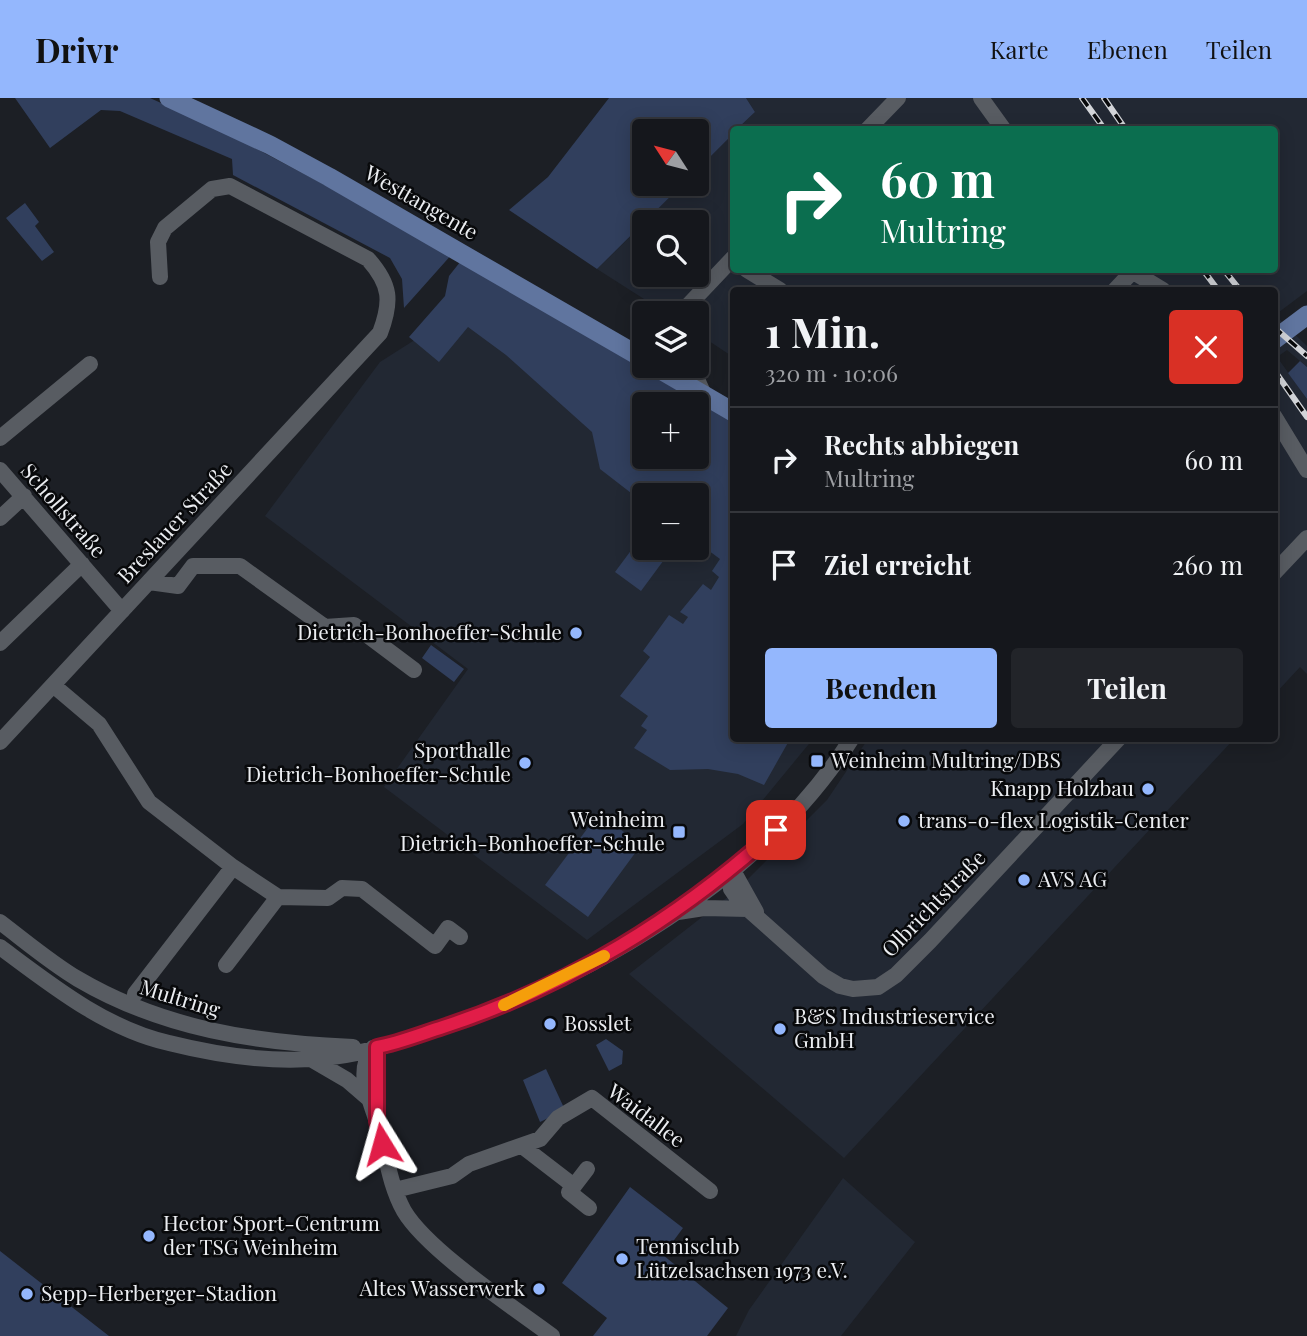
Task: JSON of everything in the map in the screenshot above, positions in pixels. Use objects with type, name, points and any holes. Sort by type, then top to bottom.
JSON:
[{"type":"main road","name":"Westtangente","points":[[170,98],[270,145],[427,232],[632,352]]},
{"type":"main road","points":[[200,98],[270,145]]},
{"type":"main road","points":[[1278,337],[1307,314]]},
{"type":"main road","points":[[674,378],[697,392]]},
{"type":"main road","points":[[709,399],[730,410]]},
{"type":"street","points":[[871,126],[898,98]]},
{"type":"street","points":[[981,98],[1001,126]]},
{"type":"street","name":"Breslauer Straße","points":[[0,742],[380,332],[389,309],[387,290],[380,273],[368,259],[230,186],[212,189],[160,235],[156,258],[160,277]]},
{"type":"street","points":[[693,301],[730,263]]},
{"type":"street","points":[[752,273],[775,287]]},
{"type":"street","points":[[1117,287],[1129,273]]},
{"type":"street","points":[[1136,273],[1158,287]]},
{"type":"street","points":[[696,301],[699,295]]},
{"type":"street","points":[[0,438],[90,365]]},
{"type":"street","points":[[1278,423],[1307,470]]},
{"type":"street","name":"Schollstraße","points":[[0,470],[122,611]]},
{"type":"street","points":[[0,518],[24,496]]},
{"type":"street","points":[[1278,569],[1307,538]]},
{"type":"street","points":[[0,643],[82,564]]},
{"type":"street","points":[[149,582],[177,586],[193,566],[240,566],[325,627],[354,625],[414,670]]},
{"type":"street","points":[[53,685],[99,724],[149,802],[233,867],[278,897],[328,898],[342,887],[362,889],[435,946],[448,928],[460,937]]},
{"type":"street","name":"Multring","points":[[0,947],[71,998],[167,1043],[243,1056],[311,1059],[375,1047],[492,1011],[593,963],[672,914],[731,870],[791,817],[849,742]]},
{"type":"street","name":"Olbrichtstraße","points":[[731,870],[753,912],[823,976],[840,986],[853,989],[878,987],[896,975],[930,941],[1115,742]]},
{"type":"street","points":[[135,994],[233,867]]},
{"type":"street","points":[[226,965],[278,897]]},
{"type":"street","points":[[672,914],[704,908],[753,912]]},
{"type":"street","name":"Multring","points":[[0,922],[76,978],[126,1004],[173,1023],[272,1041],[375,1047]]},
{"type":"street","points":[[375,1047],[363,1066],[369,1099],[395,1190],[405,1212],[423,1235],[552,1336]]},
{"type":"street","points":[[375,1047],[377,1121]]},
{"type":"street","points":[[311,1059],[347,1080],[369,1099]]},
{"type":"street","name":"Waidallee","points":[[395,1190],[452,1176],[469,1164],[540,1139],[558,1118],[593,1098],[710,1191]]},
{"type":"street","points":[[522,1146],[574,1186]]},
{"type":"street","points":[[587,1169],[569,1192],[589,1208]]},
{"type":"shaded area","points":[[15,98],[150,98],[221,130],[453,253],[404,308],[402,279],[390,258],[233,175],[232,159],[120,111],[101,110],[50,148]]},
{"type":"shaded area","points":[[609,98],[746,98],[755,112],[740,126],[730,126],[730,137],[709,158],[709,119],[632,119],[632,196],[671,196],[657,210],[632,210],[632,234],[597,269],[509,210],[548,177]]},
{"type":"shaded area","points":[[746,98],[1307,98],[1307,291],[1278,313],[1278,287],[730,287],[730,355],[709,341],[709,301],[647,301],[597,269],[632,235],[632,287],[709,287],[709,210],[656,210],[671,196],[709,196],[709,158],[730,137],[730,273],[1278,273],[1278,126],[740,126],[755,112]]},
{"type":"shaded area","points":[[25,203],[39,222],[35,226],[54,252],[42,261],[6,218]]},
{"type":"shaded area","points":[[464,257],[632,359],[632,378],[662,378],[685,392],[632,392],[632,469],[709,469],[709,406],[730,419],[730,742],[788,742],[764,785],[738,774],[708,769],[670,770],[634,748],[647,730],[641,726],[648,716],[620,696],[650,657],[643,651],[669,615],[683,624],[688,617],[680,612],[703,584],[711,590],[719,577],[712,571],[720,559],[709,551],[709,483],[632,483],[632,494],[600,469],[592,432],[506,355],[468,327],[439,362],[409,337],[445,296],[449,276]]},
{"type":"shaded area","name":"Dietrich-Bonhoeffer-Schule","points":[[454,315],[632,448],[632,469],[709,468],[730,485],[730,742],[811,742],[743,824],[587,940],[384,787],[468,669],[265,516],[380,362]]},
{"type":"shaded area","points":[[1278,318],[1307,346],[1307,367],[1287,350],[1278,356]]},
{"type":"shaded area","points":[[1278,358],[1307,399],[1307,674],[1300,667],[1278,691]]},
{"type":"shaded area","points":[[1300,361],[1307,367],[1307,399],[1288,373]]},
{"type":"shaded area","points":[[632,549],[632,560],[664,560],[641,591],[615,572]]},
{"type":"shaded area","points":[[431,645],[464,669],[454,682],[422,658]]},
{"type":"shaded area","points":[[866,742],[1231,742],[844,1158],[629,974],[738,889],[827,800]]},
{"type":"shaded area","points":[[599,813],[641,845],[588,917],[545,885]]},
{"type":"shaded area","points":[[606,1039],[623,1051],[622,1064],[609,1071],[596,1045]]},
{"type":"shaded area","points":[[546,1069],[565,1110],[540,1122],[523,1080]]},
{"type":"shaded area","points":[[843,1178],[915,1242],[841,1336],[736,1336],[749,1310]]},
{"type":"shaded area","name":"Tennisclub Lützelsachsen 1973 e.V.","points":[[630,1187],[683,1228],[663,1255],[728,1308],[707,1336],[593,1336],[607,1318],[562,1283]]},
{"type":"shaded area","name":"Sepp-Herberger-Stadion","points":[[0,1251],[109,1336],[0,1336]]},
{"type":"railway","points":[[1082,98],[1102,126]]},
{"type":"railway","points":[[1104,98],[1123,126]]},
{"type":"railway","points":[[1205,273],[1216,287]]},
{"type":"railway","points":[[1226,273],[1238,287]]},
{"type":"railway","points":[[1278,331],[1307,356]]},
{"type":"railway","points":[[1278,376],[1307,417]]},
{"type":"slow traffic","points":[[504,1005],[604,956]]},
{"type":"place","name":"Dietrich-Bonhoeffer-Schule","points":[[576,633]]},
{"type":"place","name":"Weinheim Multring/DBS","points":[[817,761]]},
{"type":"place","name":"Sporthalle Dietrich-Bonhoeffer-Schule","points":[[525,763]]},
{"type":"place","name":"Knapp Holzbau","points":[[1148,789]]},
{"type":"place","name":"trans-o-flex Logistik-Center","points":[[904,821]]},
{"type":"place","name":"Weinheim Dietrich-Bonhoeffer-Schule","points":[[679,832]]},
{"type":"place","name":"AVS AG","points":[[1024,880]]},
{"type":"place","name":"Bosslet","points":[[550,1024]]},
{"type":"place","name":"B&S Industrieservice GmbH","points":[[780,1029]]},
{"type":"place","name":"Hector Sport-Centrum der TSG Weinheim","points":[[149,1236]]},
{"type":"place","name":"Tennisclub Lützelsachsen 1973 e.V.","points":[[622,1259]]},
{"type":"place","name":"Altes Wasserwerk","points":[[539,1289]]},
{"type":"place","name":"Sepp-Herberger-Stadion","points":[[27,1294]]},
{"type":"route","points":[[382,1144],[377,1121],[377,1047],[492,1011],[593,963],[672,914],[732,869],[776,830]]}]
